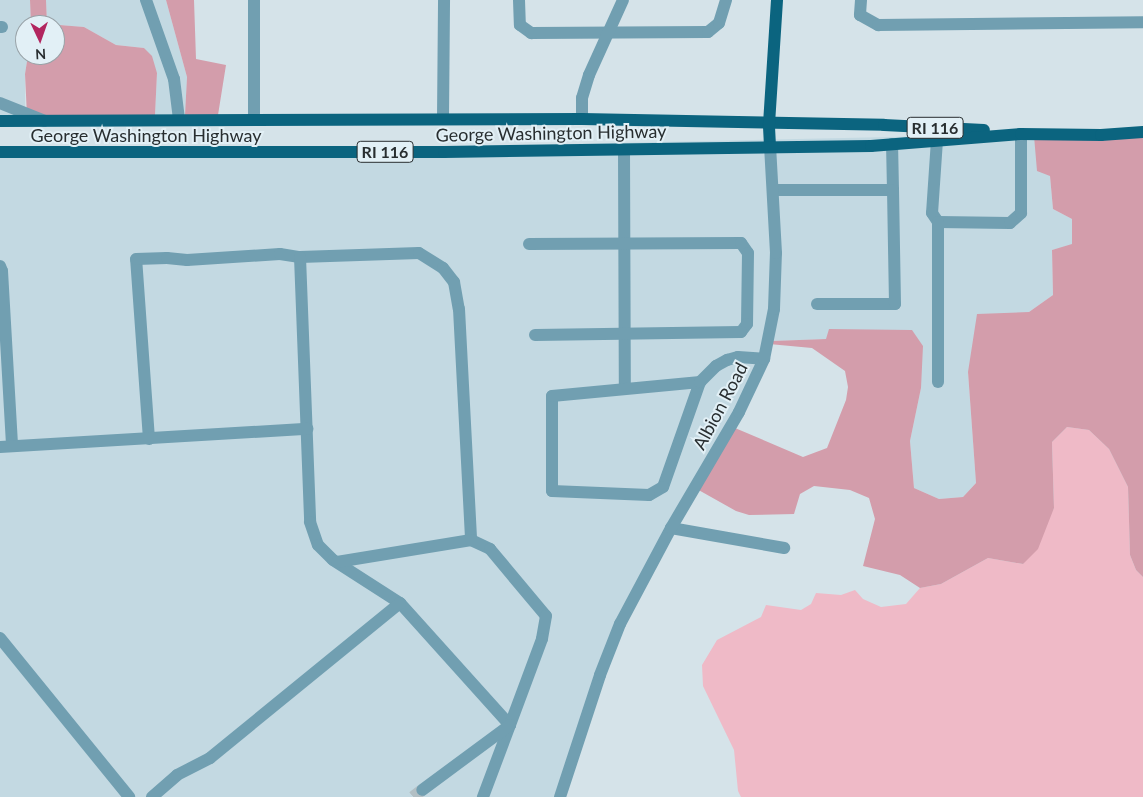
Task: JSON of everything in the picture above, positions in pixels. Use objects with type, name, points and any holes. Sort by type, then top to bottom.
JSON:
[{"type":"main road","name":"Albion Road","points":[[770,146],[769,124],[777,0]]},
{"type":"main road","name":"George Washington Highway","points":[[0,121],[582,119],[884,125],[1102,135]]},
{"type":"main road","name":"George Washington Highway","points":[[0,152],[624,150],[892,144],[1021,134],[1102,135],[1143,132]]},
{"type":"street","points":[[146,0],[174,79],[179,119]]},
{"type":"street","points":[[254,0],[254,119]]},
{"type":"street","points":[[443,119],[444,0]]},
{"type":"street","points":[[519,0],[520,25],[530,32],[708,32],[719,23],[726,0]]},
{"type":"street","points":[[582,119],[582,98],[623,0]]},
{"type":"street","points":[[860,0],[860,15],[878,25],[1143,22]]},
{"type":"street","points":[[0,104],[45,121]]},
{"type":"street","points":[[938,222],[1010,223],[1020,213],[1021,134]]},
{"type":"street","points":[[937,140],[932,213],[938,222],[938,382]]},
{"type":"street","points":[[817,304],[895,304],[892,144]]},
{"type":"street","name":"Albion Road","points":[[560,797],[617,633],[637,590],[671,528],[740,412],[764,359],[772,327],[776,238],[770,146]]},
{"type":"street","points":[[624,150],[625,388]]},
{"type":"street","points":[[773,190],[892,190]]},
{"type":"street","points":[[530,244],[741,243],[748,253],[746,324],[741,332],[535,335]]},
{"type":"street","points":[[149,438],[136,259],[167,258],[187,260],[280,254],[300,257],[419,254],[443,268],[454,282],[459,309],[471,540]]},
{"type":"street","points":[[300,257],[310,522],[318,545],[337,562],[400,603],[510,726]]},
{"type":"street","points":[[0,266],[2,271],[6,447],[307,429]]},
{"type":"street","points":[[700,382],[552,396],[552,491],[649,495],[663,487],[700,382],[716,366],[727,360],[738,357],[764,359]]},
{"type":"street","points":[[671,528],[784,548]]},
{"type":"street","points":[[337,562],[471,540],[490,549],[546,616],[542,640],[483,797]]},
{"type":"street","points":[[152,797],[177,775],[210,758],[400,603]]},
{"type":"street","points":[[0,638],[129,797]]},
{"type":"street","points":[[422,790],[510,726]]},
{"type":"shaded area","points":[[0,0],[30,0],[31,15],[15,15],[15,65],[26,65],[25,115],[0,116]]},
{"type":"shaded area","points":[[30,0],[46,0],[47,15],[31,15]]},
{"type":"shaded area","points":[[46,0],[166,0],[187,77],[185,115],[155,115],[157,73],[144,48],[116,45],[84,27],[65,25],[65,15],[47,15]]},
{"type":"shaded area","points":[[166,0],[194,0],[196,59],[226,65],[218,115],[185,115],[187,77]]},
{"type":"shaded area","points":[[65,25],[84,27],[116,45],[144,48],[152,56],[157,73],[155,115],[27,116],[25,74],[26,65],[65,65]]},
{"type":"shaded area","points":[[1143,127],[1143,577],[1136,570],[1130,555],[1128,487],[1109,449],[1089,430],[1067,427],[1052,442],[1054,508],[1038,549],[1023,564],[988,558],[941,584],[920,588],[900,575],[863,566],[875,519],[869,498],[850,490],[814,486],[800,494],[794,514],[749,515],[736,511],[695,488],[735,428],[803,457],[827,448],[846,400],[848,387],[845,371],[812,348],[769,344],[772,341],[826,339],[829,329],[912,330],[923,346],[921,388],[910,441],[914,488],[939,499],[963,497],[976,483],[968,372],[977,314],[1029,312],[1053,295],[1052,250],[1072,244],[1072,219],[1053,209],[1050,176],[1037,171],[1034,136]]},
{"type":"shaded area","points":[[1027,134],[1034,136],[1050,176],[1053,209],[1072,219],[1072,245],[1052,250],[1053,295],[1029,312],[968,372],[976,483],[963,497],[939,499],[914,488],[910,441],[921,388],[826,339],[772,341],[748,396],[650,560],[557,797],[0,797],[0,148],[472,146]]},
{"type":"shaded area","points":[[1067,427],[1089,430],[1109,449],[1128,487],[1130,555],[1136,570],[1143,577],[1143,797],[741,797],[738,791],[734,750],[703,686],[702,665],[717,640],[761,617],[766,605],[801,610],[811,604],[816,593],[841,595],[855,590],[863,599],[881,607],[906,604],[920,588],[941,584],[988,558],[1023,564],[1054,508],[1052,442]]},
{"type":"tunnel","points":[[413,797],[422,790]]}]
